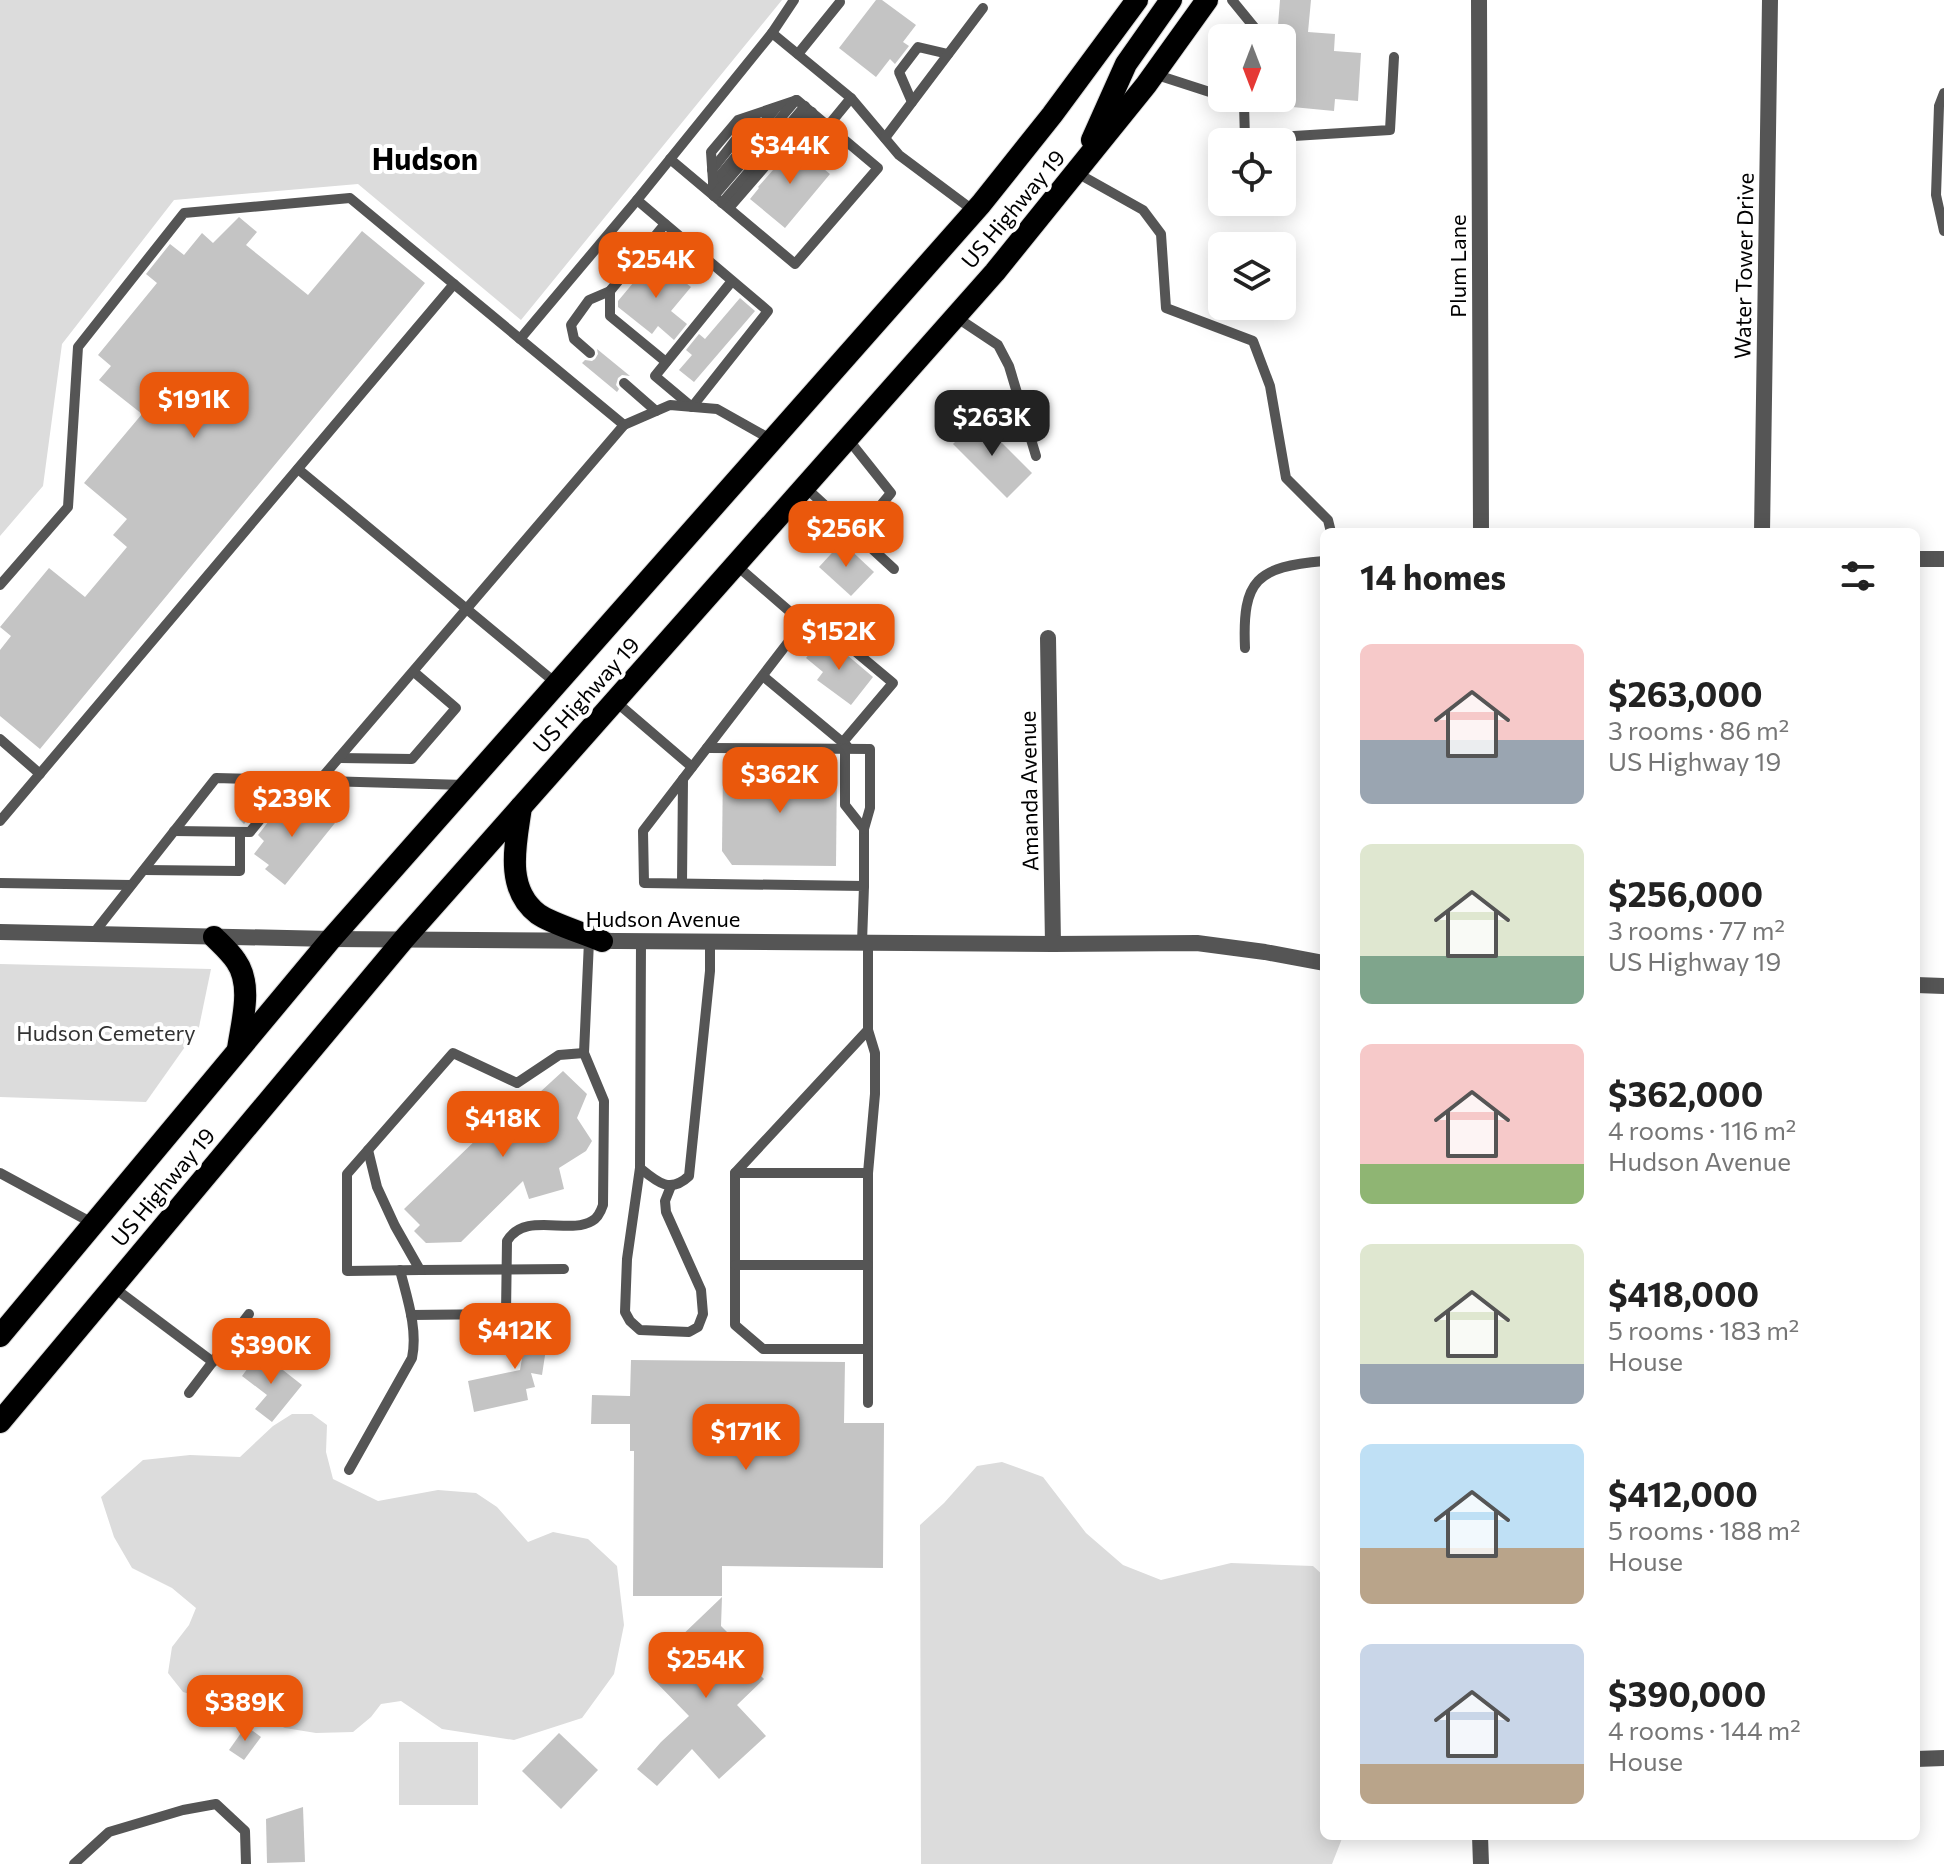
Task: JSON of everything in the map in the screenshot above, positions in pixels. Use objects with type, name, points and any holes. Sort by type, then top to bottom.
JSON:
[{"type":"highway","points":[[1077,173],[1126,64],[1171,0]]},
{"type":"highway","name":"US Highway 19","points":[[0,1422],[404,939],[995,272],[1077,173],[1207,0]]},
{"type":"highway","name":"US Highway 19","points":[[2,1332],[331,939],[974,211],[1052,115],[1134,1]]},
{"type":"highway","points":[[521,807],[515,868],[523,898],[539,915],[595,941]]},
{"type":"highway","points":[[214,937],[237,962],[244,980],[245,1003],[238,1050]]},
{"type":"street","name":"Plum Lane","points":[[1479,0],[1481,528]]},
{"type":"street","name":"Water Tower Drive","points":[[1762,528],[1770,0]]},
{"type":"street","points":[[1920,559],[1944,559]]},
{"type":"street","name":"Amanda Avenue","points":[[1048,638],[1053,944]]},
{"type":"street","name":"Hudson Avenue","points":[[0,932],[331,939],[1197,943],[1320,962]]},
{"type":"street","points":[[1920,985],[1944,986]]},
{"type":"street","points":[[1920,1759],[1944,1758]]},
{"type":"street","points":[[1480,1840],[1481,1864]]},
{"type":"lane","points":[[520,339],[772,33],[794,0]]},
{"type":"lane","points":[[1232,0],[1252,24]]},
{"type":"lane","points":[[798,54],[840,2]]},
{"type":"lane","points":[[885,138],[983,8]]},
{"type":"lane","points":[[772,33],[851,98],[899,155],[974,211]]},
{"type":"lane","points":[[912,102],[899,72],[918,47],[948,54]]},
{"type":"lane","points":[[1246,112],[1245,139],[1390,130],[1394,57]]},
{"type":"lane","points":[[1154,74],[1208,92]]},
{"type":"lane","points":[[1944,93],[1939,106],[1936,195],[1944,231]]},
{"type":"lane","points":[[828,126],[851,98]]},
{"type":"lane","points":[[670,159],[795,264],[878,168],[804,106],[778,106],[738,120],[711,152],[712,170],[720,198]]},
{"type":"lane","points":[[720,198],[778,106]]},
{"type":"lane","points":[[720,198],[804,106]]},
{"type":"lane","points":[[720,198],[804,106]]},
{"type":"lane","points":[[1077,173],[1143,210],[1161,234],[1166,308],[1253,341],[1270,386],[1286,478],[1328,520],[1330,528]]},
{"type":"lane","points":[[0,585],[68,507],[78,347],[184,213],[350,198],[624,425]]},
{"type":"lane","points":[[637,200],[768,311],[692,407]]},
{"type":"lane","points":[[590,353],[574,339],[571,325],[589,300],[610,291],[665,224]]},
{"type":"lane","points":[[692,407],[655,376],[732,281]]},
{"type":"lane","points":[[0,821],[454,284]]},
{"type":"lane","points":[[610,291],[610,316],[666,362]]},
{"type":"lane","points":[[956,317],[998,345],[1009,366],[1036,456]]},
{"type":"lane","points":[[624,383],[656,411]]},
{"type":"lane","points":[[319,781],[624,425],[670,405],[717,409],[772,440]]},
{"type":"lane","points":[[848,439],[891,493],[856,535]]},
{"type":"lane","points":[[298,469],[557,684]]},
{"type":"lane","points":[[805,487],[894,569]]},
{"type":"lane","points":[[1245,648],[1248,595],[1255,583],[1270,571],[1292,564],[1320,561]]},
{"type":"lane","points":[[736,565],[803,623],[826,627],[893,683],[846,747],[845,805],[864,829]]},
{"type":"lane","points":[[803,623],[643,831],[644,883],[864,886]]},
{"type":"lane","points":[[339,758],[412,759],[421,749],[456,708],[414,672]]},
{"type":"lane","points":[[763,676],[846,747]]},
{"type":"lane","points":[[615,701],[692,767]]},
{"type":"lane","points":[[0,739],[40,774]]},
{"type":"lane","points":[[707,748],[870,749],[870,808],[864,829],[864,886],[868,1030],[875,1053],[875,1094],[868,1173],[868,1403]]},
{"type":"lane","points":[[93,935],[216,778],[467,785]]},
{"type":"lane","points":[[682,883],[683,779]]},
{"type":"lane","points":[[174,831],[250,832],[292,780]]},
{"type":"lane","points":[[144,870],[240,871],[240,832]]},
{"type":"lane","points":[[0,883],[131,885]]},
{"type":"lane","points":[[411,1315],[506,1314],[505,1270],[510,1235],[524,1227],[592,1222],[599,1215],[603,1205],[604,1101],[584,1053],[595,941]]},
{"type":"lane","points":[[641,941],[640,1168],[627,1259],[625,1312],[640,1330],[689,1332],[698,1327],[703,1314],[701,1290],[666,1212],[665,1201],[671,1186]]},
{"type":"lane","points":[[640,1168],[671,1186],[681,1184],[689,1176],[710,971],[710,941]]},
{"type":"lane","points":[[868,1030],[735,1173],[735,1325],[763,1349],[868,1349]]},
{"type":"lane","points":[[564,1269],[347,1271],[347,1174],[453,1053],[517,1083],[559,1055],[584,1053]]},
{"type":"lane","points":[[368,1150],[377,1187],[420,1270]]},
{"type":"lane","points":[[0,1173],[94,1224]]},
{"type":"lane","points":[[735,1173],[868,1173]]},
{"type":"lane","points":[[735,1265],[868,1265]]},
{"type":"lane","points":[[349,1470],[412,1358],[415,1346],[411,1315],[400,1270]]},
{"type":"lane","points":[[113,1287],[213,1362]]},
{"type":"lane","points":[[189,1393],[249,1314]]},
{"type":"lane","points":[[74,1864],[109,1832],[183,1810],[216,1804],[245,1831],[246,1864]]},
{"type":"green space","points":[[0,0],[782,0],[521,320],[358,184],[174,200],[62,344],[43,486],[0,536]]},
{"type":"green space","name":"Hudson Cemetery","points":[[0,964],[211,969],[199,1027],[146,1102],[0,1097]]},
{"type":"green space","points":[[292,1414],[312,1414],[327,1425],[326,1452],[333,1479],[378,1501],[438,1490],[476,1493],[497,1507],[528,1542],[553,1532],[588,1539],[617,1566],[624,1625],[614,1674],[582,1718],[514,1740],[442,1729],[401,1701],[381,1704],[353,1732],[316,1733],[285,1728],[241,1709],[183,1692],[168,1673],[172,1647],[189,1625],[196,1608],[172,1588],[132,1568],[114,1537],[101,1497],[143,1460],[190,1455],[240,1457],[273,1426]]},
{"type":"green space","points":[[1002,1462],[1043,1477],[1086,1533],[1123,1565],[1161,1580],[1231,1563],[1313,1566],[1320,1572],[1320,1840],[1341,1840],[1332,1864],[921,1864],[920,1525],[977,1466]]},
{"type":"green space","points":[[399,1742],[478,1742],[478,1805],[399,1805]]},
{"type":"building","points":[[876,0],[882,0],[916,25],[903,42],[909,46],[895,64],[890,59],[876,77],[839,48]]},
{"type":"building","points":[[1280,0],[1311,0],[1308,32],[1335,34],[1334,51],[1361,53],[1358,101],[1335,99],[1334,111],[1296,107],[1296,24],[1278,24]]},
{"type":"building","points":[[795,145],[830,174],[785,228],[750,199]]},
{"type":"building","points":[[239,217],[257,232],[246,245],[308,295],[362,231],[425,283],[40,749],[0,716],[0,650],[11,636],[0,627],[49,568],[85,597],[127,547],[113,535],[127,519],[84,483],[142,414],[99,380],[111,366],[98,355],[157,283],[146,274],[170,244],[184,255],[202,233],[213,243]]},
{"type":"building","points":[[654,258],[691,287],[671,311],[687,324],[674,340],[658,326],[652,334],[618,307],[618,301]]},
{"type":"building","points":[[740,298],[755,311],[694,382],[679,370],[692,355],[686,350],[699,334],[705,339]]},
{"type":"building","points":[[597,349],[630,376],[618,378],[617,392],[582,363],[595,359]]},
{"type":"building","points":[[978,419],[1032,473],[1007,498],[953,444]]},
{"type":"building","points":[[842,542],[874,572],[851,596],[819,567]]},
{"type":"building","points":[[822,639],[837,652],[840,649],[873,677],[851,705],[817,680],[823,672],[806,658]]},
{"type":"building","points":[[723,765],[837,765],[836,866],[732,865],[722,851]]},
{"type":"building","points":[[261,793],[267,798],[244,824],[239,819]]},
{"type":"building","points":[[298,800],[315,813],[318,809],[335,823],[285,885],[265,869],[269,865],[254,854],[264,841],[258,835],[279,808],[286,814]]},
{"type":"building","points":[[563,1071],[587,1094],[577,1118],[592,1141],[586,1151],[559,1168],[564,1189],[529,1199],[523,1181],[461,1242],[426,1243],[414,1231],[420,1225],[404,1209],[480,1136],[460,1131],[472,1095],[527,1104]]},
{"type":"building","points":[[530,1312],[551,1316],[542,1375],[531,1373],[535,1387],[526,1389],[528,1400],[474,1412],[468,1381],[520,1370]]},
{"type":"building","points":[[260,1352],[302,1385],[272,1422],[255,1409],[267,1395],[242,1376]]},
{"type":"building","points":[[631,1360],[845,1362],[844,1423],[884,1423],[883,1568],[722,1566],[722,1596],[633,1596],[634,1451],[630,1451],[630,1424],[591,1424],[592,1395],[630,1396]]},
{"type":"building","points":[[722,1597],[721,1626],[744,1649],[739,1654],[764,1679],[737,1705],[766,1736],[719,1779],[692,1749],[657,1786],[637,1769],[689,1716],[651,1677],[658,1671],[652,1664]]},
{"type":"building","points":[[246,1726],[261,1737],[244,1760],[229,1750]]},
{"type":"building","points":[[559,1733],[598,1770],[561,1809],[522,1771]]},
{"type":"building","points":[[303,1807],[305,1862],[267,1863],[266,1819]]},
{"type":"district","name":"Hudson","points":[[425,160]]}]
